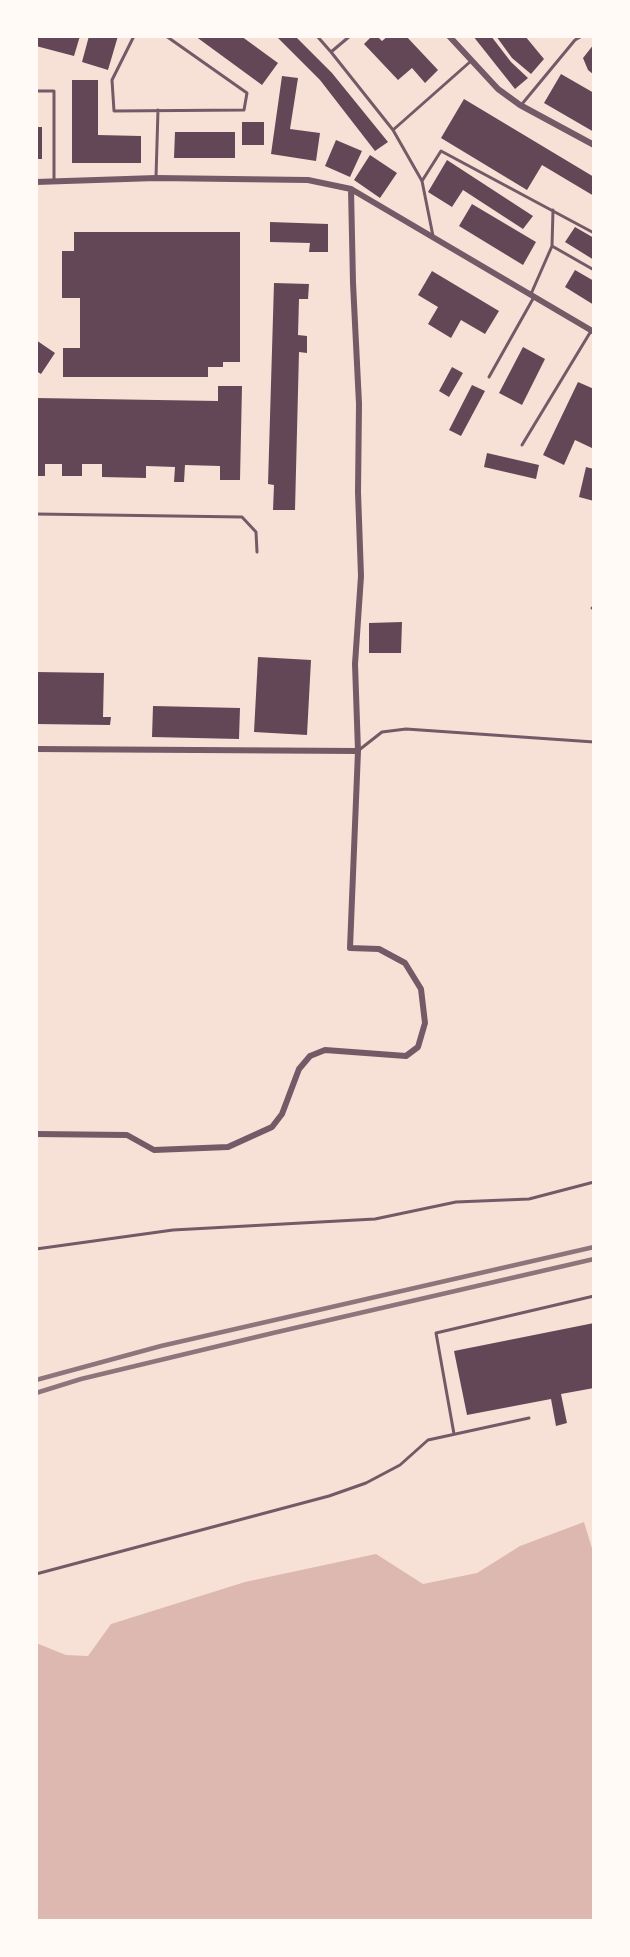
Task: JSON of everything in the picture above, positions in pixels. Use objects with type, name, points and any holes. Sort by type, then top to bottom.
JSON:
[{"type":"street","points":[[449,36],[498,89],[520,105],[594,145]]},
{"type":"street","points":[[36,182],[156,178],[308,180],[351,189],[593,331]]},
{"type":"street","points":[[36,1134],[128,1136],[154,1149],[228,1147],[272,1127],[282,1114],[299,1069],[310,1056],[325,1050],[406,1056],[418,1047],[425,1023],[421,989],[405,963],[379,949],[350,948],[358,751],[355,663],[361,576],[358,492],[359,404],[351,189]]},
{"type":"street","points":[[36,749],[358,751]]},
{"type":"lane","points":[[134,36],[112,80],[114,111],[244,110],[247,93],[166,36]]},
{"type":"lane","points":[[316,36],[393,129],[422,181],[434,238]]},
{"type":"lane","points":[[331,52],[350,36]]},
{"type":"lane","points":[[520,105],[575,40],[582,36]]},
{"type":"lane","points":[[393,129],[471,61]]},
{"type":"lane","points":[[36,91],[54,91],[54,182]]},
{"type":"lane","points":[[156,178],[158,110]]},
{"type":"lane","points":[[422,181],[441,151],[594,233]]},
{"type":"lane","points":[[489,377],[533,296],[552,246],[553,210]]},
{"type":"lane","points":[[552,246],[594,270]]},
{"type":"lane","points":[[522,445],[593,331]]},
{"type":"lane","points":[[36,514],[242,517],[256,532],[257,552]]},
{"type":"lane","points":[[358,751],[382,732],[406,729],[594,742]]},
{"type":"lane","points":[[36,1249],[173,1230],[375,1220],[456,1202],[529,1199],[594,1182]]},
{"type":"lane","points":[[454,1434],[436,1333],[594,1296]]},
{"type":"lane","points":[[36,1574],[329,1496],[366,1483],[400,1465],[428,1440],[529,1418]]},
{"type":"shaded area","points":[[584,1522],[594,1555],[594,1921],[36,1921],[36,1643],[66,1655],[88,1656],[111,1624],[245,1582],[376,1554],[423,1584],[477,1573],[520,1546]]},
{"type":"building","points":[[36,36],[80,36],[74,56],[36,46]]},
{"type":"building","points":[[89,36],[118,36],[108,70],[82,62]]},
{"type":"building","points":[[195,36],[241,36],[278,63],[262,85]]},
{"type":"building","points":[[276,36],[295,36],[332,73],[388,142],[375,151],[320,80]]},
{"type":"building","points":[[372,36],[377,36],[382,41],[388,36],[406,36],[438,70],[425,83],[412,68],[398,80],[364,44]]},
{"type":"building","points":[[473,36],[491,36],[511,62],[528,78],[515,89]]},
{"type":"building","points":[[496,36],[525,36],[544,59],[531,74],[512,58]]},
{"type":"building","points":[[594,44],[594,75],[588,70],[583,58]]},
{"type":"building","points":[[561,74],[594,93],[594,132],[544,103]]},
{"type":"building","points":[[282,76],[298,78],[290,129],[320,133],[316,161],[271,154]]},
{"type":"building","points":[[72,80],[98,80],[98,135],[141,136],[141,163],[72,163]]},
{"type":"building","points":[[464,99],[594,177],[594,196],[542,165],[527,190],[441,138]]},
{"type":"building","points":[[242,122],[264,122],[264,145],[242,145]]},
{"type":"building","points":[[36,127],[42,127],[42,159],[36,159]]},
{"type":"building","points":[[175,132],[235,132],[235,158],[174,158]]},
{"type":"building","points":[[336,140],[362,151],[350,177],[325,166]]},
{"type":"building","points":[[370,155],[397,173],[380,198],[354,180]]},
{"type":"building","points":[[447,160],[533,216],[523,229],[463,190],[452,207],[428,192]]},
{"type":"building","points":[[472,204],[536,242],[523,265],[459,226]]},
{"type":"building","points":[[270,222],[328,224],[328,252],[309,252],[310,243],[270,242]]},
{"type":"building","points":[[575,227],[594,238],[594,260],[565,242]]},
{"type":"building","points":[[74,232],[240,232],[240,362],[223,362],[223,367],[208,367],[208,377],[63,377],[63,348],[80,348],[80,298],[62,298],[62,251],[74,251]]},
{"type":"building","points":[[575,270],[594,281],[594,305],[565,287]]},
{"type":"building","points":[[432,271],[499,311],[485,334],[461,320],[451,338],[428,324],[438,307],[418,295]]},
{"type":"building","points":[[274,283],[309,284],[308,299],[299,299],[298,335],[307,336],[307,353],[299,352],[295,510],[273,510],[274,485],[268,484]]},
{"type":"building","points":[[36,340],[55,353],[41,374],[36,371]]},
{"type":"building","points":[[523,347],[545,359],[522,405],[499,393]]},
{"type":"building","points":[[452,367],[463,373],[449,397],[439,391]]},
{"type":"building","points":[[578,382],[594,389],[594,449],[575,440],[564,465],[543,455]]},
{"type":"building","points":[[472,385],[485,391],[461,436],[449,430]]},
{"type":"building","points":[[218,386],[242,386],[240,480],[220,480],[220,466],[185,465],[184,482],[174,482],[175,467],[146,466],[146,478],[102,477],[102,464],[82,464],[82,476],[62,476],[62,464],[45,464],[45,476],[36,476],[36,398],[218,401]]},
{"type":"building","points":[[487,453],[539,465],[536,479],[484,467]]},
{"type":"building","points":[[586,467],[594,469],[594,501],[579,497]]},
{"type":"building","points":[[402,622],[401,653],[369,653],[369,623]]},
{"type":"building","points":[[258,657],[311,660],[307,735],[254,732]]},
{"type":"building","points":[[36,672],[104,673],[103,717],[111,717],[110,725],[36,724]]},
{"type":"building","points":[[153,706],[240,708],[239,739],[152,737]]},
{"type":"building","points":[[594,1323],[594,1388],[561,1394],[567,1423],[556,1426],[551,1399],[467,1415],[454,1351]]},
{"type":"railway","points":[[36,1380],[161,1346],[594,1247]]},
{"type":"railway","points":[[36,1393],[81,1379],[594,1259]]}]
